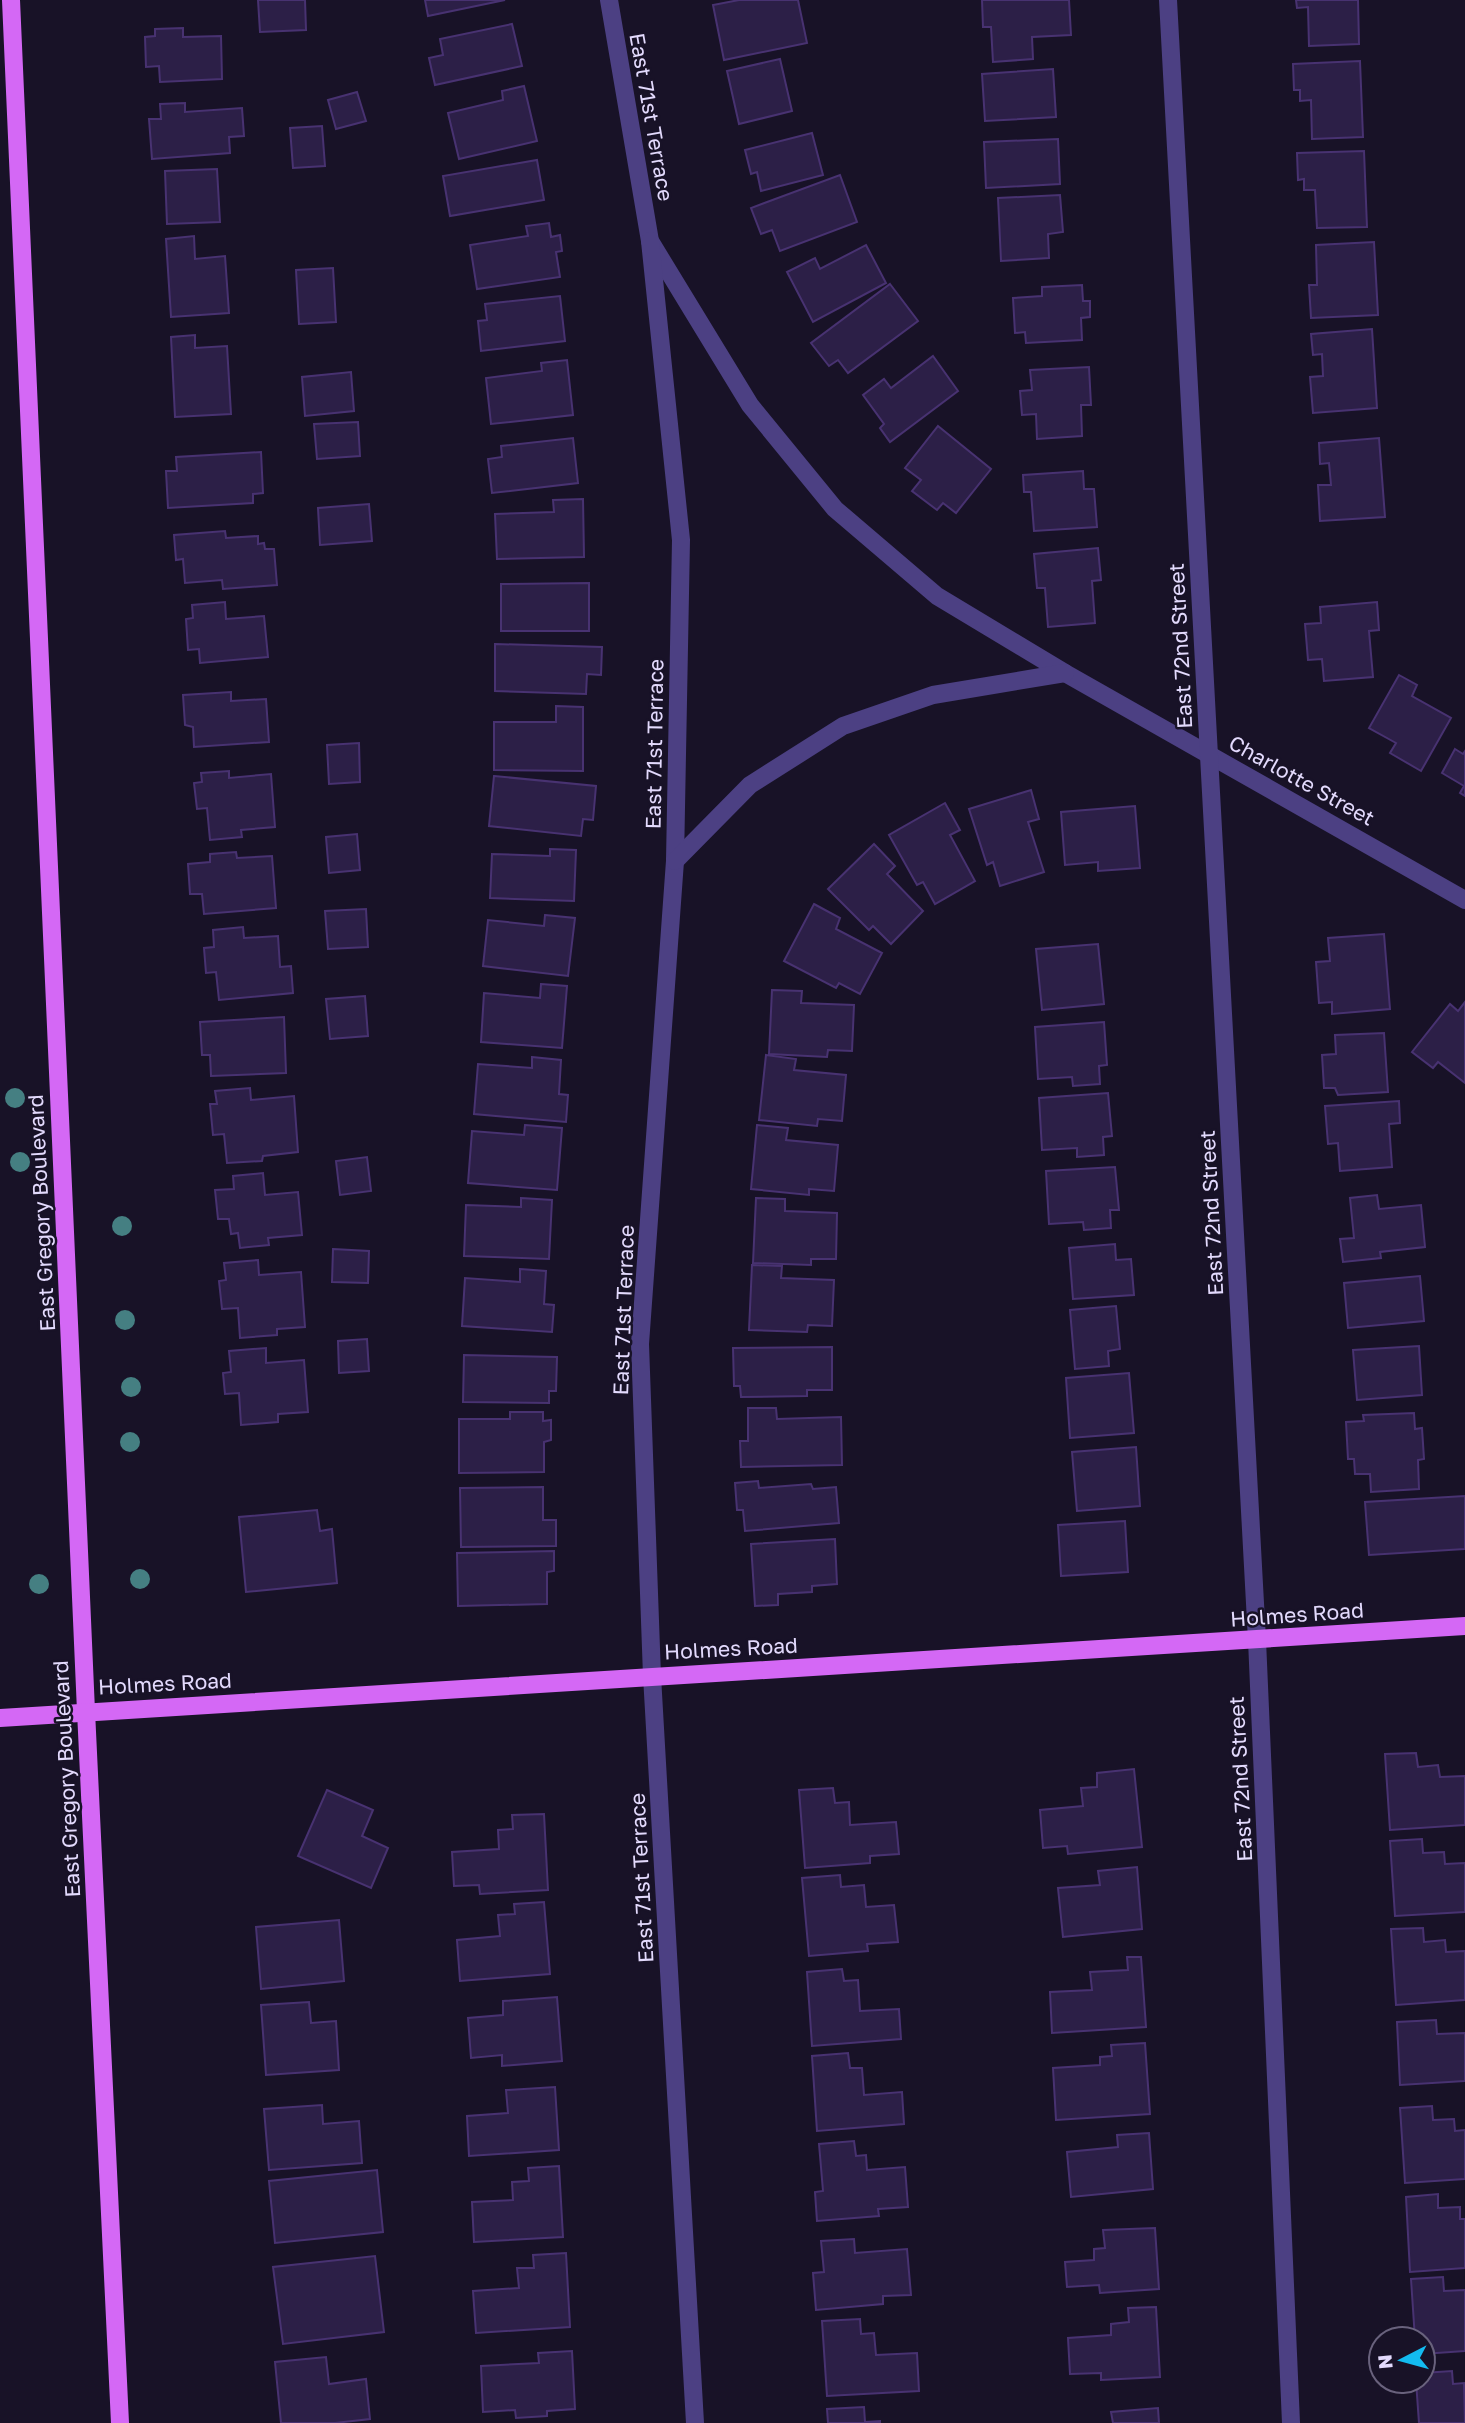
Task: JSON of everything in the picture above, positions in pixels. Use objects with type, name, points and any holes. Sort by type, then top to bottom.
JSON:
[{"type":"main road","name":"East Gregory Boulevard","points":[[11,0],[120,2423]]},
{"type":"main road","name":"Holmes Road","points":[[0,1718],[1465,1626]]},
{"type":"street","name":"East 71st Terrace","points":[[609,0],[650,241],[681,540],[675,861],[640,1344],[652,1676],[695,2423]]},
{"type":"street","name":"East 72nd Street","points":[[1168,0],[1257,1640],[1291,2423]]},
{"type":"street","name":"East 71st Terrace","points":[[650,241],[750,405],[835,509],[937,596],[1065,673]]},
{"type":"street","name":"Charlotte Street","points":[[1065,673],[1465,900]]},
{"type":"street","points":[[675,861],[750,785],[843,726],[933,695],[1065,673]]},
{"type":"building","points":[[258,0],[305,0],[306,30],[260,32]]},
{"type":"building","points":[[425,0],[505,0],[428,16]]},
{"type":"building","points":[[739,0],[798,0],[807,43],[724,60],[713,5]]},
{"type":"building","points":[[982,0],[1069,0],[1071,35],[1032,37],[1033,59],[993,62],[991,27],[983,27]]},
{"type":"building","points":[[1296,0],[1358,0],[1359,44],[1309,46],[1308,7],[1297,8]]},
{"type":"building","points":[[512,24],[522,66],[435,85],[429,58],[443,55],[440,39]]},
{"type":"building","points":[[183,28],[183,37],[221,36],[222,79],[160,82],[159,66],[146,67],[145,37],[155,36],[155,29]]},
{"type":"building","points":[[780,59],[792,111],[739,124],[727,71]]},
{"type":"building","points":[[1360,61],[1363,137],[1312,139],[1311,100],[1300,101],[1300,90],[1294,90],[1293,64]]},
{"type":"building","points":[[1053,69],[1056,117],[985,121],[982,74]]},
{"type":"building","points":[[524,86],[537,141],[459,159],[448,113],[503,100],[502,91]]},
{"type":"building","points":[[357,92],[366,121],[336,129],[328,100]]},
{"type":"building","points":[[185,103],[185,112],[242,108],[244,136],[229,137],[230,153],[152,159],[149,119],[161,119],[160,104]]},
{"type":"building","points":[[322,126],[325,166],[293,168],[290,128]]},
{"type":"building","points":[[812,133],[823,175],[761,191],[757,172],[751,174],[745,150]]},
{"type":"building","points":[[1058,139],[1060,184],[986,188],[984,142]]},
{"type":"building","points":[[1364,151],[1367,227],[1317,228],[1315,190],[1304,190],[1304,179],[1298,180],[1297,153]]},
{"type":"building","points":[[537,160],[544,200],[450,216],[443,176]]},
{"type":"building","points":[[217,169],[220,222],[167,224],[165,171]]},
{"type":"building","points":[[840,175],[857,222],[780,251],[772,230],[761,234],[751,208]]},
{"type":"building","points":[[1060,195],[1063,232],[1048,234],[1049,258],[1001,261],[998,198]]},
{"type":"building","points":[[549,223],[551,237],[560,235],[562,251],[556,252],[560,277],[477,289],[470,245],[528,236],[526,226]]},
{"type":"building","points":[[194,236],[195,259],[225,256],[229,313],[171,317],[166,239]]},
{"type":"building","points":[[1374,242],[1378,315],[1311,318],[1309,285],[1317,285],[1316,245]]},
{"type":"building","points":[[866,245],[886,283],[813,322],[787,272],[815,258],[820,269]]},
{"type":"building","points":[[333,268],[336,322],[299,324],[296,270]]},
{"type":"building","points":[[890,284],[918,321],[848,373],[838,360],[829,366],[811,343]]},
{"type":"building","points":[[1082,285],[1083,301],[1090,301],[1090,317],[1081,318],[1082,340],[1026,343],[1025,332],[1015,333],[1013,298],[1042,296],[1042,287]]},
{"type":"building","points":[[560,296],[565,341],[481,351],[478,321],[487,320],[485,304]]},
{"type":"building","points":[[1372,329],[1377,408],[1313,413],[1310,377],[1323,376],[1322,354],[1313,355],[1311,334]]},
{"type":"building","points":[[195,335],[195,348],[227,346],[231,414],[175,417],[171,337]]},
{"type":"building","points":[[933,356],[958,391],[890,442],[880,428],[884,424],[863,395],[884,379],[891,388]]},
{"type":"building","points":[[567,360],[573,415],[491,424],[486,378],[542,371],[541,363]]},
{"type":"building","points":[[1089,367],[1091,405],[1081,405],[1082,436],[1037,439],[1036,414],[1022,415],[1020,391],[1032,390],[1030,370]]},
{"type":"building","points":[[351,372],[354,411],[305,416],[302,377]]},
{"type":"building","points":[[358,422],[360,456],[317,459],[314,424]]},
{"type":"building","points":[[938,426],[991,469],[956,513],[943,503],[937,510],[912,491],[921,480],[905,468]]},
{"type":"building","points":[[573,438],[578,483],[492,493],[488,459],[502,457],[501,446]]},
{"type":"building","points":[[1379,438],[1385,517],[1320,521],[1318,485],[1331,485],[1329,463],[1320,464],[1319,443]]},
{"type":"building","points":[[261,452],[263,493],[253,494],[253,503],[168,508],[166,471],[177,471],[176,457]]},
{"type":"building","points":[[1083,471],[1084,489],[1094,489],[1097,527],[1034,531],[1031,492],[1024,492],[1023,475]]},
{"type":"building","points":[[583,499],[584,557],[497,559],[495,514],[554,512],[553,500]]},
{"type":"building","points":[[369,504],[372,541],[320,545],[318,508]]},
{"type":"building","points":[[225,531],[226,538],[258,536],[258,544],[264,543],[265,549],[274,549],[277,585],[223,589],[222,580],[185,583],[183,559],[176,560],[174,535]]},
{"type":"building","points":[[1098,548],[1101,580],[1092,581],[1095,623],[1048,627],[1045,588],[1037,588],[1034,554]]},
{"type":"building","points":[[589,583],[589,631],[501,631],[501,584]]},
{"type":"building","points":[[225,602],[226,619],[264,616],[268,657],[200,663],[199,649],[188,650],[186,619],[193,618],[192,605]]},
{"type":"building","points":[[1377,602],[1379,630],[1369,631],[1373,677],[1324,681],[1322,659],[1308,660],[1305,624],[1321,623],[1320,607]]},
{"type":"building","points":[[495,644],[602,647],[601,675],[587,674],[586,694],[495,691]]},
{"type":"building","points":[[1399,675],[1417,685],[1412,696],[1451,718],[1421,771],[1390,753],[1396,743],[1369,728]]},
{"type":"building","points":[[231,692],[231,701],[266,699],[269,742],[194,747],[193,727],[185,725],[183,695]]},
{"type":"building","points":[[556,706],[583,707],[583,771],[494,770],[494,722],[556,722]]},
{"type":"building","points":[[359,743],[360,782],[329,784],[327,745]]},
{"type":"building","points":[[1455,749],[1463,754],[1465,751],[1465,796],[1460,793],[1464,786],[1442,773]]},
{"type":"building","points":[[229,771],[229,778],[271,774],[275,827],[241,830],[242,837],[210,840],[207,808],[197,809],[194,783],[202,782],[201,773]]},
{"type":"building","points":[[494,776],[596,786],[593,820],[583,819],[581,836],[489,826]]},
{"type":"building","points":[[1031,790],[1039,819],[1028,822],[1044,872],[1000,886],[993,862],[987,865],[969,809]]},
{"type":"building","points":[[945,803],[960,830],[950,835],[975,881],[935,904],[923,882],[917,885],[889,835]]},
{"type":"building","points":[[1135,806],[1140,868],[1098,871],[1098,862],[1065,865],[1061,812]]},
{"type":"building","points":[[357,834],[360,870],[329,873],[326,837]]},
{"type":"building","points":[[874,844],[895,866],[887,874],[923,911],[891,944],[873,926],[869,930],[828,889]]},
{"type":"building","points":[[550,849],[576,850],[574,901],[490,898],[492,854],[550,856]]},
{"type":"building","points":[[236,852],[237,858],[272,856],[276,908],[204,914],[202,894],[190,894],[188,864],[210,862],[210,854]]},
{"type":"building","points":[[814,904],[840,918],[836,929],[882,953],[860,994],[839,983],[836,988],[784,961]]},
{"type":"building","points":[[366,909],[368,947],[328,949],[325,911]]},
{"type":"building","points":[[545,915],[575,918],[568,976],[483,966],[488,920],[544,926]]},
{"type":"building","points":[[243,927],[244,938],[278,936],[280,967],[291,966],[293,993],[219,1000],[216,972],[206,973],[204,948],[214,947],[213,930]]},
{"type":"building","points":[[1384,934],[1390,1009],[1332,1014],[1332,1002],[1319,1003],[1316,962],[1330,961],[1328,938]]},
{"type":"building","points":[[1098,944],[1104,1004],[1042,1010],[1036,949]]},
{"type":"building","points":[[541,984],[567,986],[562,1048],[481,1042],[484,993],[540,998]]},
{"type":"building","points":[[772,990],[802,991],[801,1003],[854,1005],[852,1051],[828,1050],[827,1057],[769,1054]]},
{"type":"building","points":[[365,996],[368,1036],[330,1039],[326,999]]},
{"type":"building","points":[[1465,1002],[1465,1083],[1438,1062],[1433,1068],[1412,1052],[1450,1004],[1458,1011]]},
{"type":"building","points":[[284,1017],[286,1073],[211,1076],[210,1055],[202,1055],[200,1022]]},
{"type":"building","points":[[1104,1022],[1107,1065],[1099,1066],[1100,1084],[1073,1086],[1072,1077],[1038,1079],[1035,1027]]},
{"type":"building","points":[[1384,1033],[1388,1092],[1338,1095],[1335,1088],[1324,1088],[1322,1055],[1336,1054],[1335,1035]]},
{"type":"building","points":[[766,1055],[796,1059],[794,1070],[846,1075],[842,1121],[818,1119],[817,1126],[759,1120]]},
{"type":"building","points":[[532,1057],[561,1060],[559,1094],[568,1095],[566,1122],[474,1114],[478,1064],[532,1068]]},
{"type":"building","points":[[250,1088],[251,1100],[294,1096],[298,1152],[263,1156],[262,1161],[227,1163],[224,1134],[213,1135],[210,1104],[217,1104],[215,1091]]},
{"type":"building","points":[[1108,1093],[1112,1136],[1103,1137],[1104,1155],[1077,1157],[1077,1148],[1042,1150],[1039,1098]]},
{"type":"building","points":[[1399,1101],[1400,1123],[1389,1124],[1392,1167],[1340,1171],[1338,1143],[1328,1144],[1325,1106]]},
{"type":"building","points":[[525,1125],[562,1128],[557,1190],[468,1183],[472,1131],[524,1135]]},
{"type":"building","points":[[757,1125],[788,1128],[786,1140],[838,1145],[834,1191],[809,1189],[809,1195],[751,1189]]},
{"type":"building","points":[[367,1157],[371,1191],[340,1195],[336,1161]]},
{"type":"building","points":[[1115,1167],[1119,1210],[1110,1210],[1111,1228],[1084,1230],[1083,1222],[1049,1224],[1046,1171]]},
{"type":"building","points":[[263,1173],[265,1195],[298,1192],[302,1235],[268,1238],[269,1245],[240,1248],[238,1233],[231,1234],[229,1219],[218,1219],[215,1190],[234,1189],[233,1176]]},
{"type":"building","points":[[1377,1195],[1379,1209],[1421,1205],[1425,1247],[1380,1252],[1381,1258],[1343,1262],[1340,1239],[1354,1238],[1350,1198]]},
{"type":"building","points":[[521,1198],[552,1200],[549,1259],[464,1256],[466,1205],[521,1207]]},
{"type":"building","points":[[756,1198],[785,1199],[785,1211],[837,1213],[836,1259],[811,1259],[811,1265],[753,1263]]},
{"type":"building","points":[[1115,1244],[1116,1260],[1131,1259],[1134,1295],[1073,1299],[1069,1248]]},
{"type":"building","points":[[333,1249],[369,1251],[368,1283],[332,1282]]},
{"type":"building","points":[[258,1260],[259,1275],[301,1272],[305,1327],[277,1329],[277,1335],[240,1338],[238,1308],[222,1309],[219,1281],[226,1280],[224,1263]]},
{"type":"building","points":[[752,1265],[782,1266],[781,1278],[834,1280],[832,1326],[808,1325],[807,1332],[749,1330]]},
{"type":"building","points":[[520,1269],[546,1271],[544,1304],[554,1305],[552,1332],[462,1326],[465,1278],[520,1282]]},
{"type":"building","points":[[1420,1276],[1424,1321],[1348,1328],[1344,1283]]},
{"type":"building","points":[[1116,1306],[1120,1349],[1108,1351],[1109,1366],[1075,1369],[1070,1310]]},
{"type":"building","points":[[367,1339],[369,1371],[339,1373],[338,1341]]},
{"type":"building","points":[[1419,1346],[1422,1395],[1357,1400],[1353,1350]]},
{"type":"building","points":[[832,1347],[832,1390],[807,1390],[807,1396],[741,1397],[740,1386],[734,1386],[733,1348]]},
{"type":"building","points":[[266,1348],[266,1363],[304,1360],[308,1412],[278,1414],[278,1422],[241,1425],[239,1393],[225,1394],[223,1373],[231,1372],[229,1351]]},
{"type":"building","points":[[464,1355],[557,1357],[556,1391],[549,1391],[549,1403],[463,1402]]},
{"type":"building","points":[[1129,1373],[1134,1433],[1070,1438],[1066,1378]]},
{"type":"building","points":[[748,1408],[776,1408],[777,1419],[841,1417],[842,1465],[741,1467],[740,1441],[748,1441]]},
{"type":"building","points":[[510,1412],[543,1412],[543,1421],[551,1420],[551,1440],[544,1442],[544,1472],[459,1473],[459,1419],[510,1419]]},
{"type":"building","points":[[1414,1413],[1415,1429],[1422,1428],[1424,1459],[1418,1460],[1419,1489],[1371,1492],[1370,1474],[1355,1474],[1354,1459],[1348,1459],[1346,1422],[1364,1421],[1363,1415]]},
{"type":"building","points":[[1136,1447],[1140,1506],[1077,1511],[1072,1452]]},
{"type":"building","points":[[758,1481],[759,1488],[811,1484],[813,1489],[836,1487],[839,1523],[745,1531],[743,1510],[737,1510],[735,1483]]},
{"type":"building","points":[[543,1487],[543,1520],[556,1520],[556,1546],[461,1547],[460,1488]]},
{"type":"building","points":[[1465,1496],[1465,1549],[1369,1555],[1365,1502]]},
{"type":"building","points":[[317,1510],[320,1531],[332,1529],[337,1583],[246,1592],[239,1517]]},
{"type":"building","points":[[1125,1521],[1128,1572],[1061,1576],[1058,1525]]},
{"type":"building","points":[[835,1539],[837,1584],[812,1586],[812,1592],[778,1594],[778,1605],[755,1606],[751,1544]]},
{"type":"building","points":[[554,1551],[554,1571],[547,1572],[547,1604],[458,1606],[457,1553]]},
{"type":"building","points":[[1416,1753],[1418,1767],[1438,1765],[1440,1777],[1465,1776],[1465,1825],[1390,1830],[1385,1754]]},
{"type":"building","points":[[1134,1769],[1142,1847],[1068,1854],[1067,1846],[1043,1848],[1040,1810],[1083,1806],[1081,1788],[1097,1787],[1097,1773]]},
{"type":"building","points":[[833,1788],[835,1803],[849,1802],[850,1825],[896,1822],[899,1854],[870,1856],[870,1863],[805,1868],[799,1790]]},
{"type":"building","points":[[327,1790],[373,1810],[362,1836],[388,1848],[371,1888],[298,1856]]},
{"type":"building","points":[[544,1814],[548,1890],[480,1894],[479,1885],[454,1886],[452,1852],[499,1849],[498,1830],[513,1829],[512,1815]]},
{"type":"building","points":[[1422,1839],[1423,1853],[1444,1852],[1445,1864],[1465,1863],[1465,1912],[1395,1916],[1390,1841]]},
{"type":"building","points":[[1137,1867],[1142,1929],[1063,1937],[1058,1888],[1100,1885],[1098,1871]]},
{"type":"building","points":[[840,1875],[841,1887],[864,1885],[866,1907],[894,1905],[898,1942],[867,1944],[868,1951],[809,1956],[802,1878]]},
{"type":"building","points":[[544,1902],[550,1974],[460,1981],[457,1940],[500,1936],[498,1915],[515,1914],[514,1904]]},
{"type":"building","points":[[339,1920],[344,1981],[261,1989],[256,1927]]},
{"type":"building","points":[[1423,1928],[1424,1942],[1445,1940],[1446,1952],[1465,1951],[1465,2000],[1396,2005],[1391,1929]]},
{"type":"building","points":[[1127,1957],[1141,1957],[1146,2027],[1052,2033],[1050,1992],[1092,1990],[1090,1972],[1128,1970]]},
{"type":"building","points":[[842,1969],[844,1981],[858,1980],[860,2011],[899,2009],[901,2039],[812,2046],[807,1972]]},
{"type":"building","points":[[557,1997],[562,2061],[502,2066],[502,2055],[471,2058],[468,2018],[503,2015],[503,2001]]},
{"type":"building","points":[[309,2002],[311,2023],[336,2021],[339,2070],[266,2075],[261,2005]]},
{"type":"building","points":[[1436,2020],[1437,2034],[1465,2033],[1465,2081],[1400,2085],[1397,2022]]},
{"type":"building","points":[[1145,2043],[1150,2114],[1056,2120],[1053,2068],[1100,2065],[1100,2057],[1112,2056],[1111,2045]]},
{"type":"building","points":[[848,2053],[850,2068],[862,2068],[864,2095],[902,2092],[904,2124],[817,2131],[812,2056]]},
{"type":"building","points":[[555,2087],[559,2150],[469,2156],[467,2116],[508,2113],[506,2090]]},
{"type":"building","points":[[322,2105],[323,2124],[359,2121],[362,2163],[269,2170],[264,2109]]},
{"type":"building","points":[[1432,2106],[1433,2120],[1454,2119],[1455,2131],[1465,2130],[1465,2179],[1405,2183],[1400,2108]]},
{"type":"building","points":[[1149,2133],[1153,2189],[1071,2197],[1067,2152],[1118,2147],[1117,2135]]},
{"type":"building","points":[[854,2141],[856,2156],[866,2155],[867,2170],[905,2167],[908,2207],[878,2209],[879,2216],[817,2221],[815,2192],[823,2191],[819,2144]]},
{"type":"building","points":[[559,2166],[563,2237],[474,2242],[472,2202],[513,2200],[512,2182],[529,2181],[528,2168]]},
{"type":"building","points":[[377,2170],[383,2232],[275,2243],[269,2181]]},
{"type":"building","points":[[1438,2194],[1438,2208],[1460,2207],[1460,2219],[1465,2219],[1465,2268],[1410,2272],[1406,2197]]},
{"type":"building","points":[[1155,2228],[1159,2289],[1100,2293],[1099,2285],[1067,2287],[1065,2262],[1094,2260],[1094,2249],[1105,2248],[1103,2230]]},
{"type":"building","points":[[854,2239],[855,2253],[907,2249],[911,2295],[883,2296],[883,2304],[816,2310],[813,2273],[824,2272],[821,2241]]},
{"type":"building","points":[[566,2253],[570,2327],[476,2333],[473,2291],[519,2288],[517,2268],[534,2268],[533,2255]]},
{"type":"building","points":[[375,2256],[384,2332],[283,2344],[273,2267]]},
{"type":"building","points":[[1443,2277],[1444,2291],[1465,2290],[1465,2351],[1437,2353],[1437,2325],[1414,2325],[1411,2279]]},
{"type":"building","points":[[1156,2307],[1160,2377],[1101,2380],[1101,2373],[1070,2374],[1068,2338],[1111,2335],[1111,2324],[1129,2322],[1128,2308]]},
{"type":"building","points":[[860,2319],[861,2334],[874,2333],[876,2355],[917,2353],[919,2391],[827,2396],[822,2321]]},
{"type":"building","points":[[572,2351],[575,2409],[547,2411],[547,2416],[516,2418],[515,2410],[483,2412],[481,2366],[539,2363],[538,2353]]},
{"type":"building","points":[[326,2357],[329,2384],[366,2379],[370,2419],[335,2423],[281,2423],[275,2362]]},
{"type":"building","points":[[1452,2371],[1453,2384],[1464,2383],[1465,2423],[1419,2423],[1417,2395],[1437,2395],[1437,2372]]},
{"type":"building","points":[[864,2407],[865,2422],[880,2423],[828,2423],[827,2409]]},
{"type":"building","points":[[1158,2408],[1159,2423],[1113,2423],[1111,2412]]}]
